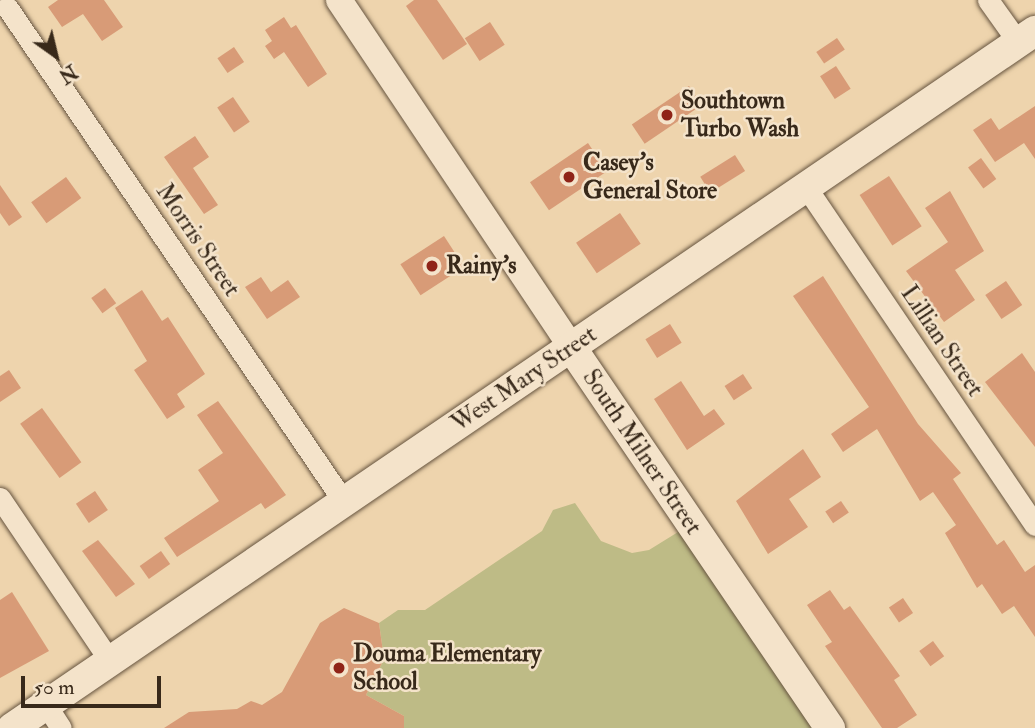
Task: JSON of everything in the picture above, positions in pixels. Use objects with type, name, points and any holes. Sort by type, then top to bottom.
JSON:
[{"type":"main road","name":"West Mary Street","points":[[12,728],[53,717],[110,661],[1027,37]]},
{"type":"main road","name":"South Milner Street","points":[[571,347],[830,728]]},
{"type":"street","name":"South Milner Street","points":[[339,0],[571,347]]},
{"type":"street","points":[[988,0],[1027,37]]},
{"type":"street","name":"Morris Street","points":[[7,7],[344,502]]},
{"type":"street","name":"Lillian Street","points":[[806,187],[1035,525]]},
{"type":"street","points":[[0,498],[110,661]]},
{"type":"shaded area","points":[[575,503],[601,541],[632,553],[649,550],[691,524],[830,728],[404,728],[404,716],[366,695],[384,659],[379,623],[398,610],[425,610],[542,531],[553,510]]},
{"type":"building","points":[[58,0],[104,0],[123,27],[102,41],[83,14],[62,27],[48,7]]},
{"type":"building","points":[[414,0],[437,0],[467,44],[443,60],[406,6]]},
{"type":"building","points":[[284,17],[291,28],[296,25],[327,74],[308,87],[284,52],[274,59],[265,46],[272,41],[265,30]]},
{"type":"building","points":[[490,22],[505,45],[480,61],[465,38]]},
{"type":"building","points":[[837,38],[845,50],[824,64],[816,52]]},
{"type":"building","points":[[234,47],[244,62],[227,73],[217,58]]},
{"type":"building","points":[[836,66],[851,89],[835,99],[820,76]]},
{"type":"building","name":"Southtown Turbo Wash","points":[[689,86],[702,105],[645,144],[632,125]]},
{"type":"building","points":[[233,97],[250,122],[234,132],[217,108]]},
{"type":"building","points":[[1035,106],[1035,159],[1024,143],[995,162],[973,130],[991,118],[999,130]]},
{"type":"building","points":[[195,136],[209,157],[193,168],[218,205],[204,214],[164,157]]},
{"type":"building","name":"Casey's General Store","points":[[588,143],[607,171],[549,210],[530,182]]},
{"type":"building","points":[[735,155],[745,171],[710,193],[700,177]]},
{"type":"building","points":[[981,158],[996,179],[983,188],[968,167]]},
{"type":"building","points":[[889,176],[922,226],[892,245],[860,195]]},
{"type":"building","points":[[66,177],[81,198],[46,223],[31,202]]},
{"type":"building","points":[[0,185],[22,217],[9,226],[0,213]]},
{"type":"building","points":[[950,191],[984,251],[955,270],[975,300],[944,322],[906,271],[948,242],[925,208]]},
{"type":"building","name":"Casey's General Store","points":[[620,213],[641,244],[597,273],[576,243]]},
{"type":"building","name":"Rainy's","points":[[444,236],[464,267],[421,295],[400,264]]},
{"type":"building","points":[[823,276],[918,424],[961,473],[953,479],[997,545],[1004,540],[1025,572],[1035,565],[1035,637],[1014,606],[1002,614],[982,584],[977,588],[945,533],[956,525],[933,492],[920,501],[877,429],[843,452],[831,434],[869,407],[793,296]]},
{"type":"building","points":[[261,277],[271,292],[288,280],[300,297],[267,319],[245,287]]},
{"type":"building","points":[[1006,281],[1022,305],[1001,319],[985,295]]},
{"type":"building","points":[[105,288],[116,303],[102,313],[91,298]]},
{"type":"building","points":[[142,290],[162,321],[168,317],[205,374],[177,394],[185,407],[167,419],[134,370],[147,361],[115,308]]},
{"type":"building","points":[[670,324],[682,343],[657,358],[645,339]]},
{"type":"building","points":[[1022,353],[1035,372],[1035,447],[985,382]]},
{"type":"building","points":[[9,370],[21,388],[0,402],[0,376]]},
{"type":"building","points":[[743,374],[752,388],[734,400],[725,386]]},
{"type":"building","points":[[681,381],[704,416],[714,409],[725,424],[687,450],[654,399]]},
{"type":"building","points":[[218,401],[286,495],[265,509],[261,503],[177,557],[164,538],[219,501],[198,470],[223,453],[197,415]]},
{"type":"building","points":[[42,408],[81,462],[60,478],[20,424]]},
{"type":"building","points":[[803,449],[821,477],[789,499],[808,527],[768,554],[736,501]]},
{"type":"building","points":[[95,491],[108,510],[89,523],[76,504]]},
{"type":"building","points":[[841,501],[849,513],[833,523],[825,512]]},
{"type":"building","points":[[98,540],[135,584],[116,597],[82,551]]},
{"type":"building","points":[[161,551],[170,564],[149,579],[140,566]]},
{"type":"building","points":[[830,590],[844,610],[850,606],[900,676],[894,680],[917,715],[897,728],[882,728],[825,646],[832,642],[807,605]]},
{"type":"building","points":[[12,592],[49,651],[0,678],[0,600]]},
{"type":"building","points":[[903,598],[913,613],[899,622],[889,608]]},
{"type":"building","name":"Douma Elementary School","points":[[344,608],[379,623],[384,659],[366,695],[404,716],[404,728],[164,728],[189,712],[237,709],[251,701],[262,705],[282,692],[320,623]]},
{"type":"building","points":[[933,641],[944,656],[930,666],[919,651]]},
{"type":"place","name":"Southtown Turbo Wash","points":[[667,115]]},
{"type":"place","name":"Casey's General Store","points":[[569,177]]},
{"type":"place","name":"Rainy's","points":[[432,266]]},
{"type":"place","name":"Douma Elementary School","points":[[339,668]]}]
